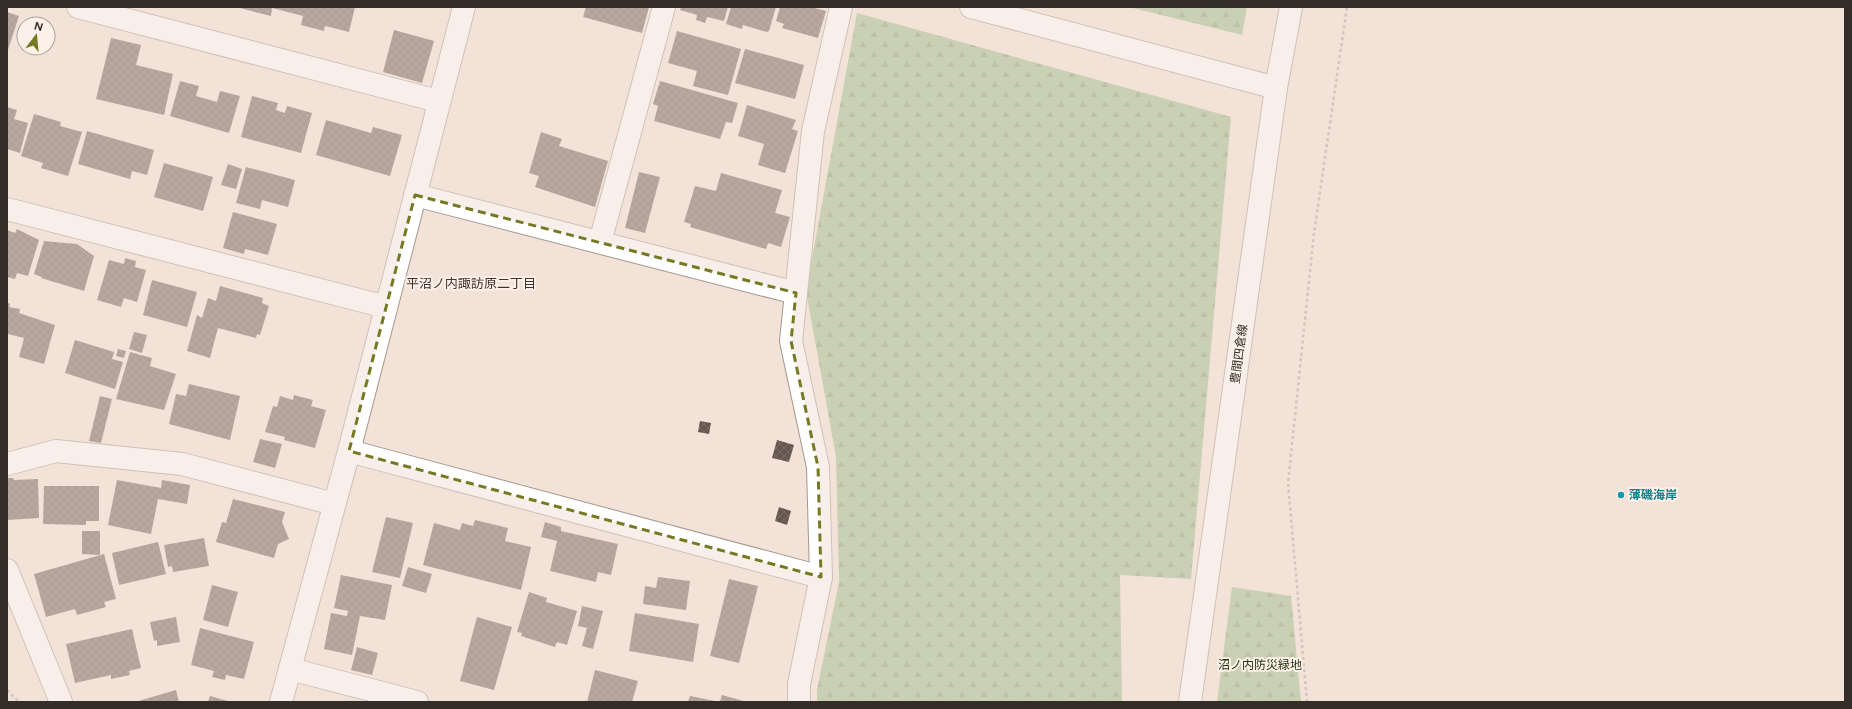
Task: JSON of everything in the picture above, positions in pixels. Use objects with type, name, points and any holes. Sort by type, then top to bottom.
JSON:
[{"type":"street","points":[[78,7],[438,101]]},
{"type":"street","points":[[281,702],[349,451],[416,195],[438,101],[464,7]]},
{"type":"street","points":[[600,242],[664,7]]},
{"type":"street","points":[[799,702],[799,684],[821,577],[818,467],[791,341],[813,131],[841,7]]},
{"type":"street","points":[[971,7],[1276,88]]},
{"type":"street","name":"豊間四倉線","points":[[1190,702],[1276,88],[1291,7]]},
{"type":"street","points":[[416,195],[796,293]]},
{"type":"street","points":[[7,209],[386,307]]},
{"type":"street","points":[[7,464],[56,451],[182,464],[334,504]]},
{"type":"street","points":[[349,451],[821,577]]},
{"type":"street","points":[[7,570],[60,702]]},
{"type":"street","points":[[290,669],[417,702]]},
{"type":"path","points":[[1307,702],[1288,483],[1314,233],[1347,7]]},
{"type":"path","points":[[7,690],[18,702]]},
{"type":"highlighted area","points":[[415,195],[796,293],[791,341],[818,467],[821,577],[349,451]]},
{"type":"green space","points":[[1129,7],[1247,7],[1242,35]]},
{"type":"green space","points":[[857,13],[1231,117],[1191,579],[1120,575],[1122,702],[817,702],[817,690],[839,582],[836,457],[806,291]]},
{"type":"green space","name":"沼ノ内防災緑地","points":[[1232,587],[1291,596],[1301,702],[1217,702]]},
{"type":"building","points":[[236,7],[355,7],[349,32],[325,26],[324,31],[301,25],[303,16],[272,8],[271,16]]},
{"type":"building","points":[[586,7],[649,7],[642,33],[583,17]]},
{"type":"building","points":[[681,7],[728,7],[724,21],[707,17],[705,23],[696,20],[697,15],[680,10]]},
{"type":"building","points":[[731,7],[776,7],[769,31],[767,32],[743,25],[742,29],[726,24]]},
{"type":"building","points":[[780,7],[811,7],[826,11],[818,38],[782,28],[784,24],[776,21]]},
{"type":"building","points":[[7,12],[19,16],[16,16],[16,25],[7,53]]},
{"type":"building","points":[[394,30],[434,41],[422,83],[383,72]]},
{"type":"building","points":[[677,31],[741,49],[728,95],[693,86],[697,71],[668,63]]},
{"type":"building","points":[[111,38],[141,45],[136,65],[173,74],[164,115],[96,99]]},
{"type":"building","points":[[745,49],[804,65],[795,99],[735,83]]},
{"type":"building","points":[[180,81],[199,86],[196,96],[217,102],[220,91],[240,96],[229,133],[170,116]]},
{"type":"building","points":[[660,81],[738,103],[732,123],[726,122],[720,139],[654,121],[658,106],[653,104]]},
{"type":"building","points":[[252,96],[278,103],[276,110],[285,113],[287,106],[312,113],[301,153],[241,137]]},
{"type":"building","points":[[747,105],[796,120],[792,129],[798,131],[785,173],[758,165],[764,144],[738,136]]},
{"type":"building","points":[[7,107],[17,110],[14,119],[28,123],[20,153],[7,149]]},
{"type":"building","points":[[34,114],[61,122],[60,126],[82,132],[68,176],[41,168],[43,163],[21,156]]},
{"type":"building","points":[[326,120],[371,133],[373,127],[402,135],[390,176],[316,155]]},
{"type":"building","points":[[87,131],[154,150],[147,175],[132,171],[130,179],[78,164]]},
{"type":"building","points":[[541,132],[562,139],[559,146],[608,161],[595,207],[535,187],[539,176],[529,173]]},
{"type":"building","points":[[164,163],[213,177],[203,211],[154,197]]},
{"type":"building","points":[[228,164],[242,169],[236,189],[221,185]]},
{"type":"building","points":[[246,167],[295,180],[288,207],[262,200],[260,209],[236,203]]},
{"type":"building","points":[[639,172],[660,177],[645,233],[625,228]]},
{"type":"building","points":[[721,173],[782,190],[775,213],[790,217],[781,247],[768,243],[766,249],[690,227],[691,224],[684,222],[695,186],[716,191]]},
{"type":"building","points":[[233,212],[277,224],[268,255],[245,249],[244,254],[223,248]]},
{"type":"building","points":[[17,229],[39,240],[28,276],[17,273],[15,279],[7,277],[7,230],[15,233]]},
{"type":"building","points":[[44,241],[77,244],[94,256],[84,291],[41,278],[42,277],[34,274]]},
{"type":"building","points":[[125,258],[136,261],[135,267],[146,270],[137,302],[124,298],[121,307],[97,300],[109,260],[124,264]]},
{"type":"building","points":[[152,280],[197,292],[187,327],[143,315]]},
{"type":"building","points":[[220,286],[263,298],[262,303],[269,306],[260,335],[257,334],[256,338],[218,328],[210,358],[187,351],[197,315],[202,318],[208,298],[216,301]]},
{"type":"building","points":[[7,302],[10,304],[9,307],[20,309],[19,313],[55,325],[44,364],[19,357],[24,338],[8,334],[7,337]]},
{"type":"building","points":[[134,332],[147,335],[142,353],[129,349]]},
{"type":"building","points":[[75,340],[114,352],[112,359],[123,362],[115,389],[65,373]]},
{"type":"building","points":[[118,349],[126,351],[124,358],[116,356]]},
{"type":"building","points":[[130,352],[152,358],[150,366],[176,374],[164,410],[116,399]]},
{"type":"building","points":[[189,384],[240,396],[230,440],[169,424],[176,394],[186,396]]},
{"type":"building","points":[[294,395],[313,400],[311,406],[326,410],[315,448],[284,440],[285,437],[265,432],[273,406],[277,407],[280,396],[293,400]]},
{"type":"building","points":[[100,396],[112,399],[101,443],[89,441]]},
{"type":"building","points":[[700,421],[711,423],[709,434],[698,432]]},
{"type":"building","points":[[260,439],[282,444],[275,468],[253,462]]},
{"type":"building","points":[[777,440],[794,445],[789,462],[772,458]]},
{"type":"building","points":[[7,478],[13,478],[14,480],[38,479],[39,518],[7,520]]},
{"type":"building","points":[[117,480],[161,488],[162,480],[190,485],[187,504],[158,499],[151,534],[108,525]]},
{"type":"building","points":[[44,486],[99,486],[99,521],[86,521],[86,525],[43,524]]},
{"type":"building","points":[[233,499],[285,512],[282,522],[289,539],[278,544],[274,558],[216,542],[222,522],[226,523]]},
{"type":"building","points":[[779,507],[791,511],[787,525],[775,521]]},
{"type":"building","points":[[386,517],[413,523],[400,578],[372,572]]},
{"type":"building","points":[[475,520],[508,528],[505,541],[531,547],[521,590],[423,565],[434,523],[460,530],[462,523],[473,526]]},
{"type":"building","points":[[545,522],[561,527],[561,531],[618,544],[611,575],[598,572],[596,582],[550,571],[557,541],[541,537]]},
{"type":"building","points":[[82,531],[100,531],[100,555],[82,554]]},
{"type":"building","points":[[204,538],[209,566],[173,572],[172,566],[168,567],[164,545]]},
{"type":"building","points":[[158,542],[166,574],[119,585],[112,553]]},
{"type":"building","points":[[104,554],[116,599],[104,602],[106,607],[77,615],[75,609],[46,617],[34,574]]},
{"type":"building","points":[[408,567],[432,574],[426,593],[402,586]]},
{"type":"building","points":[[341,575],[392,585],[385,620],[360,616],[352,655],[324,649],[331,613],[347,616],[348,611],[334,608]]},
{"type":"building","points":[[658,577],[690,581],[686,610],[643,604],[645,586],[656,588]]},
{"type":"building","points":[[729,579],[758,586],[739,663],[710,656]]},
{"type":"building","points":[[212,585],[238,592],[228,627],[203,620]]},
{"type":"building","points":[[529,592],[547,598],[546,602],[577,611],[567,645],[557,642],[555,647],[521,636],[522,633],[517,632]]},
{"type":"building","points":[[582,606],[603,611],[593,649],[582,646],[587,628],[578,626]]},
{"type":"building","points":[[635,613],[699,624],[693,662],[629,651]]},
{"type":"building","points":[[176,617],[180,642],[157,646],[157,640],[154,641],[150,622]]},
{"type":"building","points":[[477,617],[512,627],[494,690],[460,681]]},
{"type":"building","points":[[200,628],[254,642],[244,679],[226,675],[225,680],[212,677],[214,671],[191,665]]},
{"type":"building","points":[[132,629],[141,668],[129,671],[130,675],[111,679],[111,675],[75,683],[66,644]]},
{"type":"building","points":[[357,647],[378,653],[372,675],[351,670]]},
{"type":"building","points":[[595,670],[638,681],[632,702],[587,702]]},
{"type":"building","points":[[176,690],[179,702],[135,702]]},
{"type":"building","points":[[722,695],[747,702],[720,702]]},
{"type":"building","points":[[210,696],[231,702],[208,702]]},
{"type":"building","points":[[690,696],[715,701],[688,702]]},
{"type":"place","name":"薄磯海岸","points":[[1621,495]]},
{"type":"district","name":"平沼ノ内諏訪原二丁目","points":[[471,283]]}]
